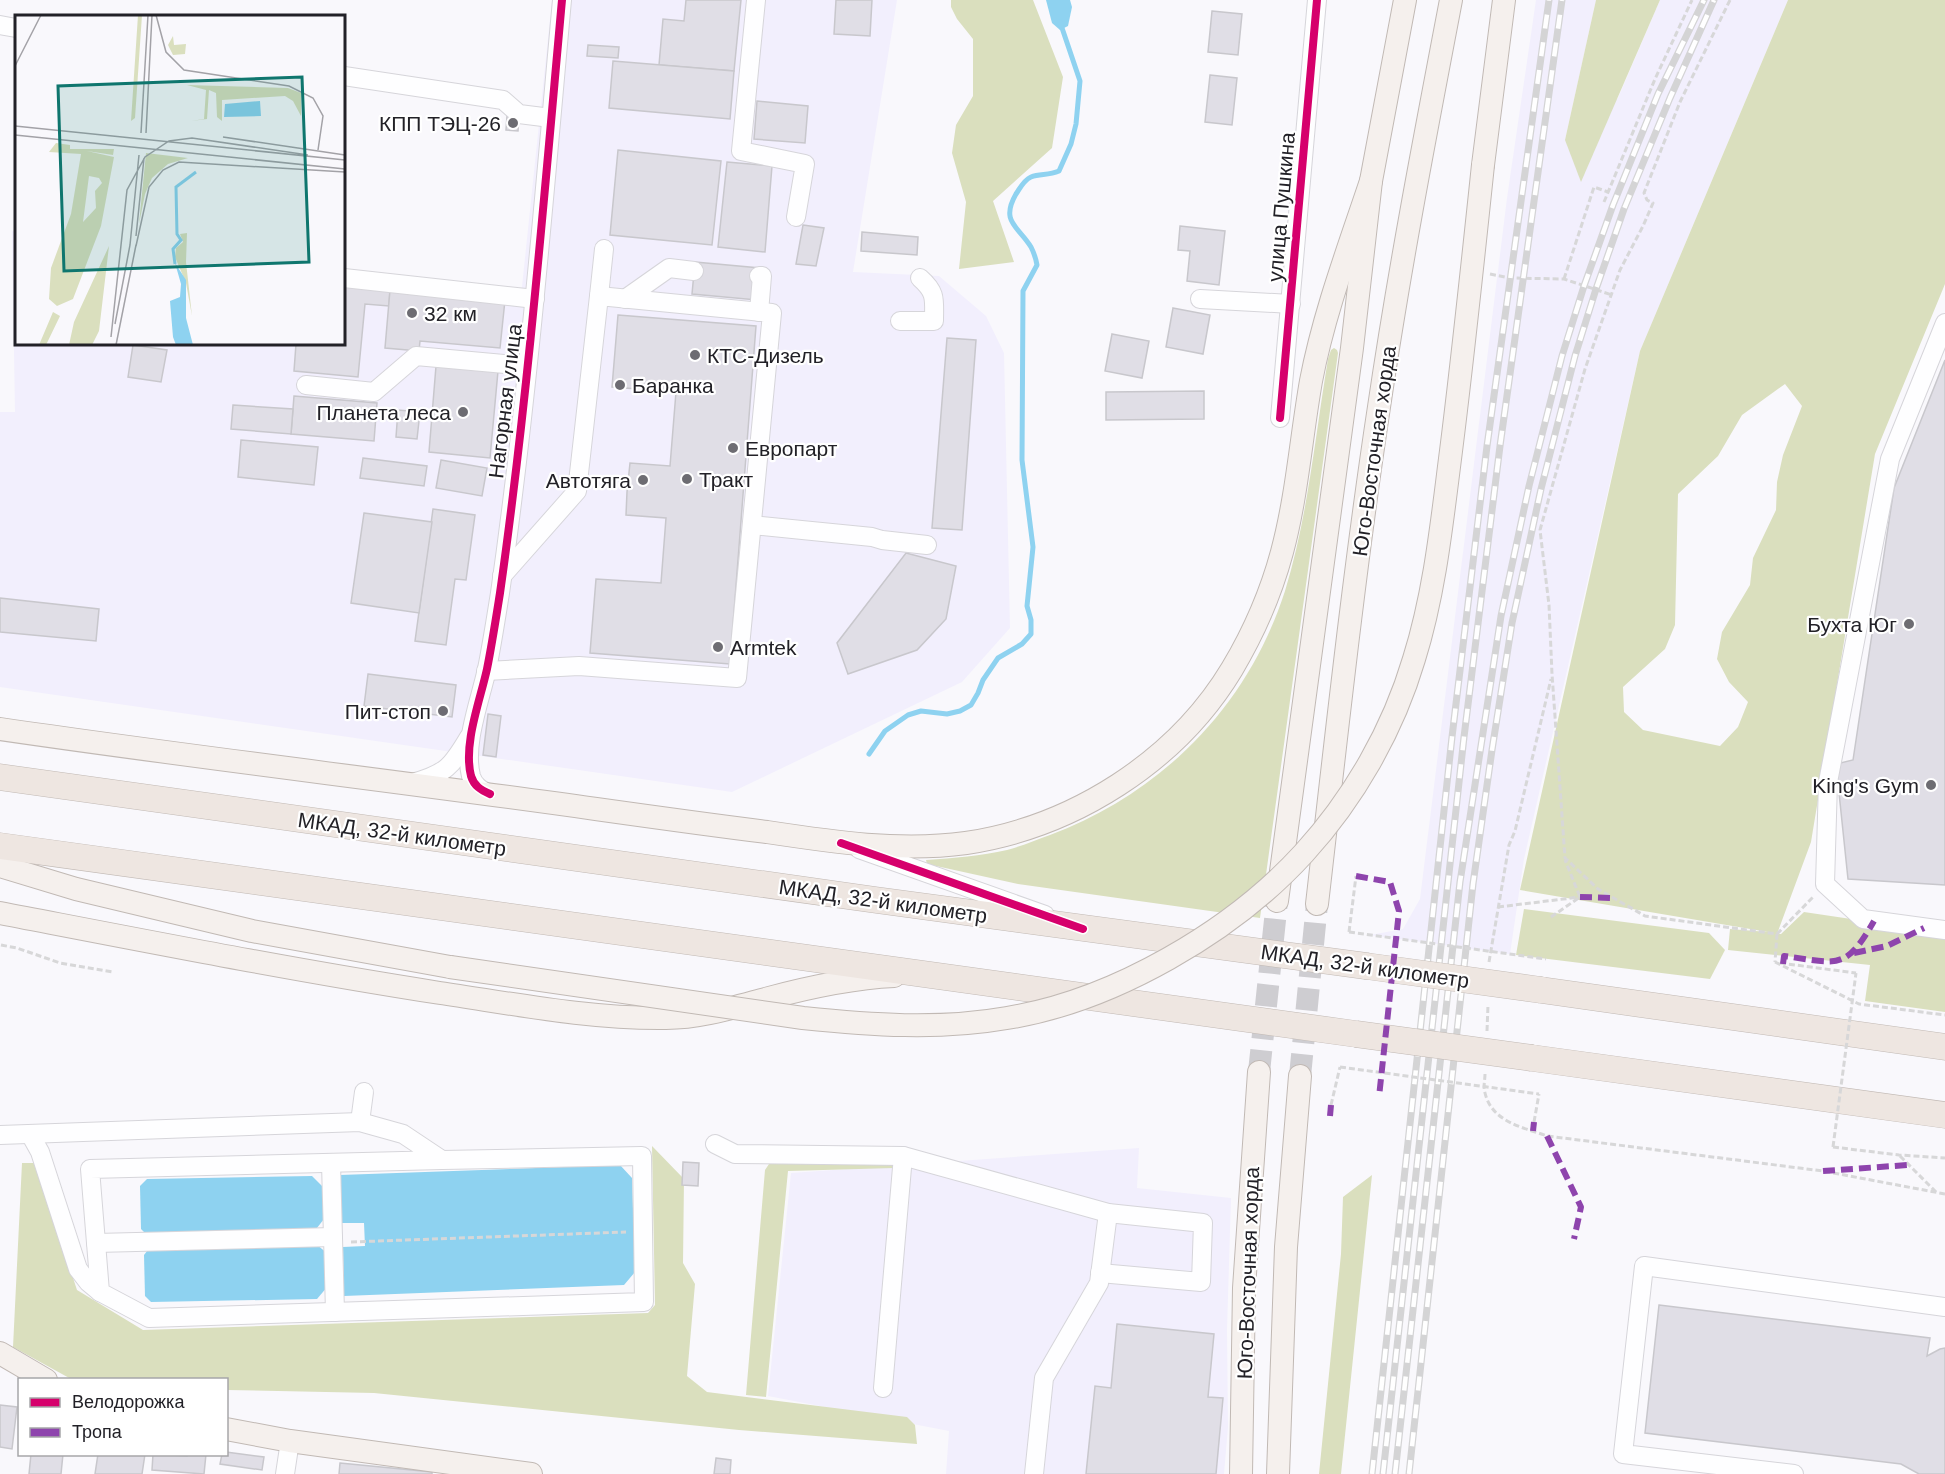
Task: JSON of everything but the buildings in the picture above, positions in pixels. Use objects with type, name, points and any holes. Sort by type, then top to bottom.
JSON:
[{"type":"highway","name":"МКАД, 32-й километр","points":[[0,777],[1945,1047]]},
{"type":"highway","points":[[0,846],[1945,1115]]},
{"type":"main road","name":"Юго-Восточная хорда","points":[[1277,901],[1352,348],[1371,181],[1405,0]]},
{"type":"main road","name":"Юго-Восточная хорда","points":[[1317,904],[1379,409],[1403,255],[1451,0]]},
{"type":"main road","points":[[0,866],[76,889],[230,926],[450,967],[755,1012],[848,1023],[893,1025],[976,1022],[1041,1011],[1103,990],[1182,951],[1249,903],[1304,853],[1351,793],[1369,764],[1390,722],[1414,661],[1426,613],[1442,526],[1504,0]]},
{"type":"main road","points":[[0,729],[841,843],[912,847],[965,843],[1001,836],[1047,821],[1108,791],[1135,774],[1167,748],[1206,706],[1246,645],[1260,614],[1282,551],[1312,380],[1326,319],[1371,181]]},
{"type":"main road","points":[[0,913],[255,962],[409,988],[546,1009],[632,1018],[699,1015],[837,982],[936,974]]},
{"type":"main road","name":"Юго-Восточная хорда","points":[[1241,1474],[1244,1288],[1259,1072]]},
{"type":"main road","name":"Юго-Восточная хорда","points":[[1278,1474],[1286,1247],[1300,1076]]},
{"type":"main road","points":[[0,1353],[43,1378]]},
{"type":"main road","points":[[228,1429],[290,1441],[531,1474]]},
{"type":"street","name":"Нагорная улица","points":[[490,794],[479,790],[471,777],[469,757],[472,733],[494,634],[502,576],[535,299],[562,0]]},
{"type":"street","points":[[756,0],[741,151],[806,164],[796,217]]},
{"type":"street","name":"улица Пушкина","points":[[1280,418],[1317,0]]},
{"type":"street","points":[[0,25],[15,28]]},
{"type":"street","points":[[345,76],[503,100],[519,114],[551,118]]},
{"type":"street","points":[[502,576],[577,491],[603,249]]},
{"type":"street","points":[[625,299],[669,268],[694,270]]},
{"type":"street","points":[[759,276],[762,276],[759,312]]},
{"type":"street","points":[[345,278],[535,299]]},
{"type":"street","points":[[900,321],[934,321],[934,296],[929,286],[920,278]]},
{"type":"street","points":[[486,671],[579,666],[737,678],[772,313],[726,303],[598,296]]},
{"type":"street","points":[[1200,299],[1290,304]]},
{"type":"street","points":[[1945,323],[1890,459],[1828,782],[1825,884],[1863,919],[1945,930]]},
{"type":"street","points":[[306,385],[374,392],[416,356],[527,366]]},
{"type":"street","points":[[752,525],[927,545]]},
{"type":"street","name":"Нагорная улица","points":[[411,784],[440,774],[455,760],[472,733]]},
{"type":"street","points":[[841,843],[1083,929]]},
{"type":"street","points":[[1902,1041],[1945,1038]]},
{"type":"street","points":[[360,1122],[364,1092]]},
{"type":"street","points":[[0,1135],[360,1122],[404,1134],[442,1160]]},
{"type":"street","points":[[30,1134],[40,1152],[78,1269],[100,1292],[149,1318],[644,1302],[642,1156],[90,1169],[100,1292]]},
{"type":"street","points":[[715,1144],[735,1154],[903,1156],[1108,1213],[1203,1223],[1200,1282],[1100,1273]]},
{"type":"street","points":[[882,1388],[903,1156]]},
{"type":"street","points":[[331,1163],[335,1312]]},
{"type":"street","points":[[1034,1474],[1044,1378],[1099,1283],[1108,1213]]},
{"type":"street","points":[[96,1243],[333,1240]]},
{"type":"street","points":[[1794,1474],[1623,1454],[1644,1266],[1945,1307]]},
{"type":"street","points":[[285,1474],[290,1441]]},
{"type":"path","points":[[1604,202],[1655,80],[1692,0]]},
{"type":"path","points":[[1580,897],[1565,858],[1549,605],[1540,530],[1585,369],[1620,270],[1653,202],[1647,200],[1644,193],[1676,112],[1730,0]]},
{"type":"path","points":[[1564,279],[1594,187],[1609,192]]},
{"type":"path","points":[[1487,274],[1510,278],[1564,279],[1612,295]]},
{"type":"path","points":[[1489,972],[1509,845],[1515,831],[1552,674]]},
{"type":"path","points":[[1565,858],[1598,889],[1645,916],[1777,934]]},
{"type":"path","points":[[1356,876],[1349,932],[1546,959]]},
{"type":"path","points":[[1775,962],[1777,934],[1825,884]]},
{"type":"path","points":[[1498,907],[1580,897]]},
{"type":"path","points":[[1551,917],[1580,897]]},
{"type":"path","points":[[0,945],[17,948],[60,963],[113,972]]},
{"type":"path","points":[[1775,962],[1859,1004],[1945,1015]]},
{"type":"path","points":[[1775,962],[1856,973],[1833,1147],[1945,1158]]},
{"type":"path","points":[[1487,1032],[1488,996]]},
{"type":"path","points":[[1332,1105],[1340,1066],[1539,1094],[1534,1122]]},
{"type":"path","points":[[1485,1068],[1484,1092],[1495,1113],[1512,1124],[1547,1136],[1823,1171],[1945,1194]]},
{"type":"path","points":[[1899,1155],[1936,1192]]},
{"type":"path","points":[[333,1240],[643,1232]]},
{"type":"shaded area","points":[[552,0],[897,0],[853,272],[939,276],[986,316],[1004,353],[1010,628],[962,682],[732,792],[0,687],[0,412],[15,412],[12,231],[15,232],[15,345],[345,345],[345,276],[521,296]]},
{"type":"shaded area","points":[[1536,0],[1596,0],[1565,140],[1618,98],[1660,0],[1788,0],[1640,351],[1524,859],[1510,954],[1370,935],[1403,929],[1420,899],[1507,198]]},
{"type":"shaded area","points":[[1139,1148],[1137,1188],[1231,1198],[1227,1330],[1228,1427],[1224,1474],[946,1474],[949,1431],[768,1396],[791,1173]]},
{"type":"green space","points":[[951,0],[1033,0],[1063,77],[1052,148],[993,201],[1014,262],[959,269],[966,202],[952,153],[956,125],[973,96],[973,39],[957,19],[951,7]]},
{"type":"green space","points":[[1596,0],[1660,0],[1581,182],[1565,140]]},
{"type":"green space","points":[[1788,0],[1945,0],[1945,284],[1875,454],[1811,842],[1777,934],[1781,934],[1804,912],[1945,933],[1945,1012],[1865,1001],[1870,965],[1728,950],[1730,929],[1768,932],[1520,890],[1640,351]],"holes":[[[1785,384],[1802,406],[1783,455],[1777,482],[1776,510],[1753,558],[1750,585],[1722,632],[1717,659],[1729,682],[1748,702],[1738,727],[1720,746],[1643,730],[1624,712],[1623,687],[1665,649],[1675,625],[1678,494],[1718,456],[1742,415]]]},
{"type":"green space","points":[[1334,348],[1338,353],[1260,918],[1018,884],[927,864],[926,860],[977,855],[1013,848],[1091,817],[1129,795],[1164,770],[1196,740],[1224,708],[1248,672],[1269,633],[1285,591],[1300,534],[1328,359]]},
{"type":"green space","points":[[1524,909],[1709,933],[1725,950],[1710,979],[1516,955]]},
{"type":"green space","points":[[652,1146],[684,1179],[683,1263],[695,1284],[687,1376],[707,1392],[907,1417],[915,1425],[917,1444],[739,1430],[374,1393],[228,1390],[228,1378],[69,1378],[13,1347],[22,1163],[35,1163],[77,1290],[143,1330],[648,1313],[655,1305]]},
{"type":"green space","points":[[893,1159],[894,1168],[788,1171],[766,1397],[746,1395],[765,1170],[771,1161]]},
{"type":"green space","points":[[1372,1175],[1341,1474],[1319,1474],[1341,1254],[1343,1197]]},
{"type":"water","points":[[1046,0],[1070,0],[1072,7],[1068,26],[1060,30],[1052,23]]},
{"type":"water","points":[[620,1165],[632,1178],[635,1272],[624,1285],[344,1296],[343,1247],[365,1246],[364,1223],[342,1223],[340,1175]]},
{"type":"water","points":[[312,1176],[323,1187],[324,1219],[313,1233],[148,1236],[141,1229],[140,1186],[147,1179]]},
{"type":"water","points":[[316,1244],[328,1254],[328,1286],[317,1299],[151,1302],[145,1296],[144,1255],[151,1246]]},
{"type":"waterway","points":[[869,754],[885,731],[908,715],[921,711],[947,714],[971,705],[983,680],[998,658],[1022,644],[1031,634],[1031,620],[1027,606],[1033,547],[1022,460],[1023,291],[1037,265],[1031,247],[1010,218],[1010,211],[1022,184],[1031,177],[1059,171],[1071,144],[1076,124],[1080,81],[1060,22]]},
{"type":"tunnel","points":[[1259,1072],[1277,901]]},
{"type":"tunnel","points":[[1300,1076],[1317,904]]},
{"type":"railway","points":[[1372,1474],[1452,737],[1487,446],[1549,0]]},
{"type":"railway","points":[[1383,1474],[1464,737],[1500,446],[1562,0]]},
{"type":"railway","points":[[1395,1474],[1460,882],[1501,616],[1529,486],[1562,356],[1584,286],[1613,205],[1658,94],[1704,0]]},
{"type":"railway","points":[[1409,1474],[1473,884],[1512,623],[1541,489],[1575,356],[1596,289],[1624,209],[1714,0]]},
{"type":"marked path","points":[[1356,876],[1390,882],[1399,911],[1379,1097]]},
{"type":"marked path","points":[[1580,897],[1614,898]]},
{"type":"marked path","points":[[1783,964],[1784,956],[1816,961],[1838,960],[1847,956],[1855,949],[1874,921]]},
{"type":"marked path","points":[[1854,953],[1887,946],[1924,928]]},
{"type":"marked path","points":[[1330,1116],[1331,1105]]},
{"type":"marked path","points":[[1533,1131],[1534,1122]]},
{"type":"marked path","points":[[1547,1136],[1581,1207],[1574,1239]]},
{"type":"marked path","points":[[1823,1171],[1908,1165]]},
{"type":"cycle path","points":[[490,794],[478,787],[472,779],[469,750],[473,722],[491,650],[510,519],[535,297],[562,0]]},
{"type":"cycle path","points":[[1280,418],[1317,0]]},
{"type":"cycle path","points":[[841,843],[1083,929]]},
{"type":"place","name":"КПП ТЭЦ-26","points":[[513,123]]},
{"type":"place","name":"32 км","points":[[412,313]]},
{"type":"place","name":"КТС-Дизель","points":[[695,355]]},
{"type":"place","name":"Баранка","points":[[620,385]]},
{"type":"place","name":"Планета леса","points":[[463,412]]},
{"type":"place","name":"Европарт","points":[[733,448]]},
{"type":"place","name":"Тракт","points":[[687,479]]},
{"type":"place","name":"Автотяга","points":[[643,480]]},
{"type":"place","name":"Бухта Юг","points":[[1909,624]]},
{"type":"place","name":"Armtek","points":[[718,647]]},
{"type":"place","name":"Пит-стоп","points":[[443,711]]},
{"type":"place","name":"King's Gym","points":[[1931,785]]}]
